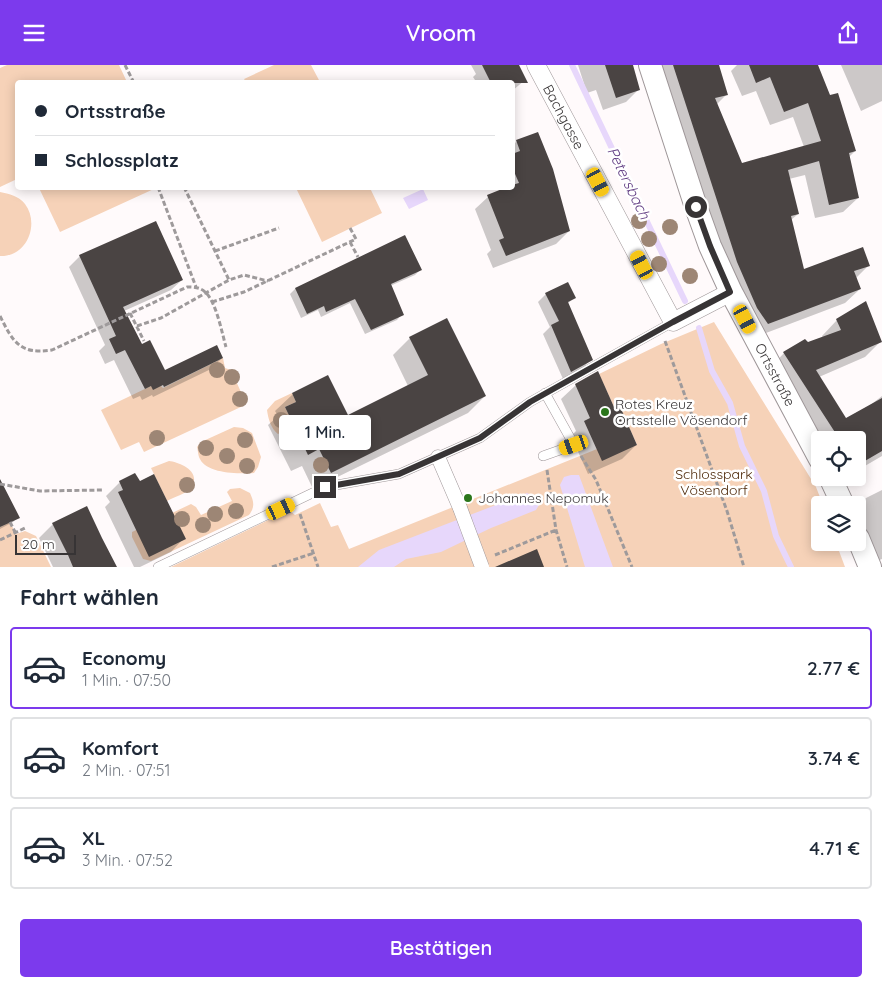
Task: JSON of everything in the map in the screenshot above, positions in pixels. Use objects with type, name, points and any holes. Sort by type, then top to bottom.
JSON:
[{"type":"street","name":"Bachgasse","points":[[536,65],[666,326]]},
{"type":"street","name":"Ortsstraße","points":[[650,65],[710,246],[730,292],[811,442]]},
{"type":"street","points":[[666,326],[730,292]]},
{"type":"street","points":[[438,457],[485,562]]},
{"type":"street","points":[[863,551],[870,567]]},
{"type":"lane","points":[[158,567],[325,487],[399,474],[480,438],[530,402],[666,326]]},
{"type":"lane","points":[[543,455],[574,445],[545,393]]},
{"type":"path","points":[[126,65],[133,80]]},
{"type":"path","points":[[159,190],[196,287]]},
{"type":"path","points":[[185,190],[229,280]]},
{"type":"path","points":[[215,251],[279,228]]},
{"type":"path","points":[[212,302],[244,292],[356,239],[350,228]]},
{"type":"path","points":[[350,242],[358,257]]},
{"type":"path","points":[[137,326],[161,318],[229,280],[244,275],[268,281]]},
{"type":"path","points":[[0,316],[10,335],[22,348],[37,353],[52,350],[187,287],[196,287],[206,292],[212,302],[226,347]]},
{"type":"path","points":[[130,313],[144,341]]},
{"type":"path","points":[[666,326],[666,342],[727,511],[744,567]]},
{"type":"path","points":[[574,445],[596,480],[632,567]]},
{"type":"path","points":[[546,469],[556,530],[567,567]]},
{"type":"path","points":[[0,484],[40,491],[103,490]]},
{"type":"path","points":[[295,501],[318,567]]},
{"type":"path","points":[[10,522],[15,532]]},
{"type":"path","points":[[0,540],[27,527]]},
{"type":"path","points":[[485,562],[556,530]]},
{"type":"path","points":[[272,567],[314,553]]},
{"type":"green space","points":[[7,65],[119,65],[126,80],[15,80],[15,180],[0,187],[0,68]]},
{"type":"green space","points":[[274,65],[311,65],[319,80],[245,80]]},
{"type":"green space","points":[[40,190],[152,190],[60,232]]},
{"type":"green space","points":[[297,190],[371,190],[382,213],[322,242]]},
{"type":"green space","points":[[0,192],[23,201],[29,212],[31,230],[24,245],[17,251],[9,255],[0,256]]},
{"type":"green space","name":"Schlosspark Vösendorf","points":[[714,322],[811,479],[811,486],[816,487],[820,496],[811,496],[811,551],[839,551],[845,567],[171,567],[289,510],[295,515],[320,503],[331,527],[338,525],[349,549],[597,449],[637,445],[619,405],[614,407],[599,374],[661,344]]},
{"type":"green space","points":[[223,358],[225,368],[231,370],[245,401],[243,406],[144,452],[139,442],[121,450],[101,410],[151,386],[161,386],[163,388]]},
{"type":"green space","points":[[292,393],[296,402],[285,407],[294,426],[278,434],[269,420],[267,410],[275,401]]},
{"type":"green space","points":[[234,427],[243,428],[252,433],[261,457],[254,473],[233,473],[216,470],[209,468],[199,458],[197,447],[201,442]]},
{"type":"green space","points":[[169,461],[188,468],[194,476],[194,481],[187,491],[167,501],[151,468]]},
{"type":"green space","points":[[240,488],[250,493],[252,499],[253,507],[249,515],[151,561],[143,559],[132,537],[132,532],[191,504],[196,507],[201,515],[232,501],[227,492],[230,489]]},
{"type":"green space","points":[[10,522],[16,534],[25,531],[36,536],[51,567],[0,567],[0,527]]},
{"type":"shaded area","points":[[423,190],[428,200],[409,209],[403,198]]},
{"type":"shaded area","points":[[579,475],[613,567],[585,567],[560,485],[564,477]]},
{"type":"shaded area","points":[[527,493],[537,497],[539,505],[536,510],[491,528],[441,552],[406,559],[394,567],[358,567],[379,550]]},
{"type":"building","points":[[482,65],[519,65],[528,83],[515,83],[515,80],[490,80]]},
{"type":"building","points":[[605,65],[633,65],[640,90],[616,98]]},
{"type":"building","points":[[673,65],[719,65],[728,95],[715,98],[742,163],[821,141],[808,103],[784,112],[770,77],[756,83],[749,65],[818,65],[830,95],[838,93],[856,151],[849,153],[859,198],[829,205],[819,161],[788,170],[799,214],[791,216],[804,269],[863,247],[870,266],[854,271],[861,289],[768,324],[757,308],[737,262]]},
{"type":"building","points":[[538,132],[553,169],[570,231],[506,256],[499,240],[504,238],[487,195],[500,190],[515,190],[515,184],[519,183],[515,174],[515,153],[520,151],[516,140]]},
{"type":"building","points":[[156,221],[183,280],[123,307],[142,344],[150,340],[165,370],[217,345],[223,358],[164,387],[163,385],[153,390],[151,386],[145,389],[125,350],[116,354],[109,339],[116,336],[79,255]]},
{"type":"building","points":[[405,235],[422,270],[391,284],[404,315],[371,330],[355,299],[326,312],[324,306],[307,314],[295,288]]},
{"type":"building","points":[[568,282],[576,298],[568,302],[593,360],[571,372],[551,325],[559,321],[545,293]]},
{"type":"building","points":[[866,301],[882,342],[816,370],[846,418],[882,398],[882,451],[866,460],[866,431],[834,431],[783,352],[805,339],[808,342],[841,330],[836,319]]},
{"type":"building","points":[[447,318],[486,396],[331,473],[319,449],[308,455],[285,407],[296,402],[292,393],[328,375],[348,415],[428,375],[409,337]]},
{"type":"building","name":"Rotes Kreuz Ortsstelle Vösendorf","points":[[598,371],[614,407],[619,404],[637,445],[602,461],[584,421],[590,418],[575,384]]},
{"type":"building","points":[[135,473],[140,481],[154,474],[186,539],[149,557],[118,492],[123,490],[119,481]]},
{"type":"building","points":[[0,479],[20,518],[0,527]]},
{"type":"building","points":[[87,506],[117,567],[73,567],[52,523]]},
{"type":"building","points":[[537,549],[544,567],[495,567]]},
{"type":"waterway","name":"Petersbach","points":[[572,65],[685,301]]},
{"type":"waterway","name":"Petersbach","points":[[699,328],[712,371],[730,403],[742,446],[764,491],[776,536],[791,567]]},
{"type":"place","name":"Rotes Kreuz Ortsstelle Vösendorf","points":[[605,412]]},
{"type":"place","name":"Johannes Nepomuk","points":[[468,498]]},
{"type":"route","points":[[325,487],[399,474],[480,438],[530,402],[730,292],[696,207]]}]
